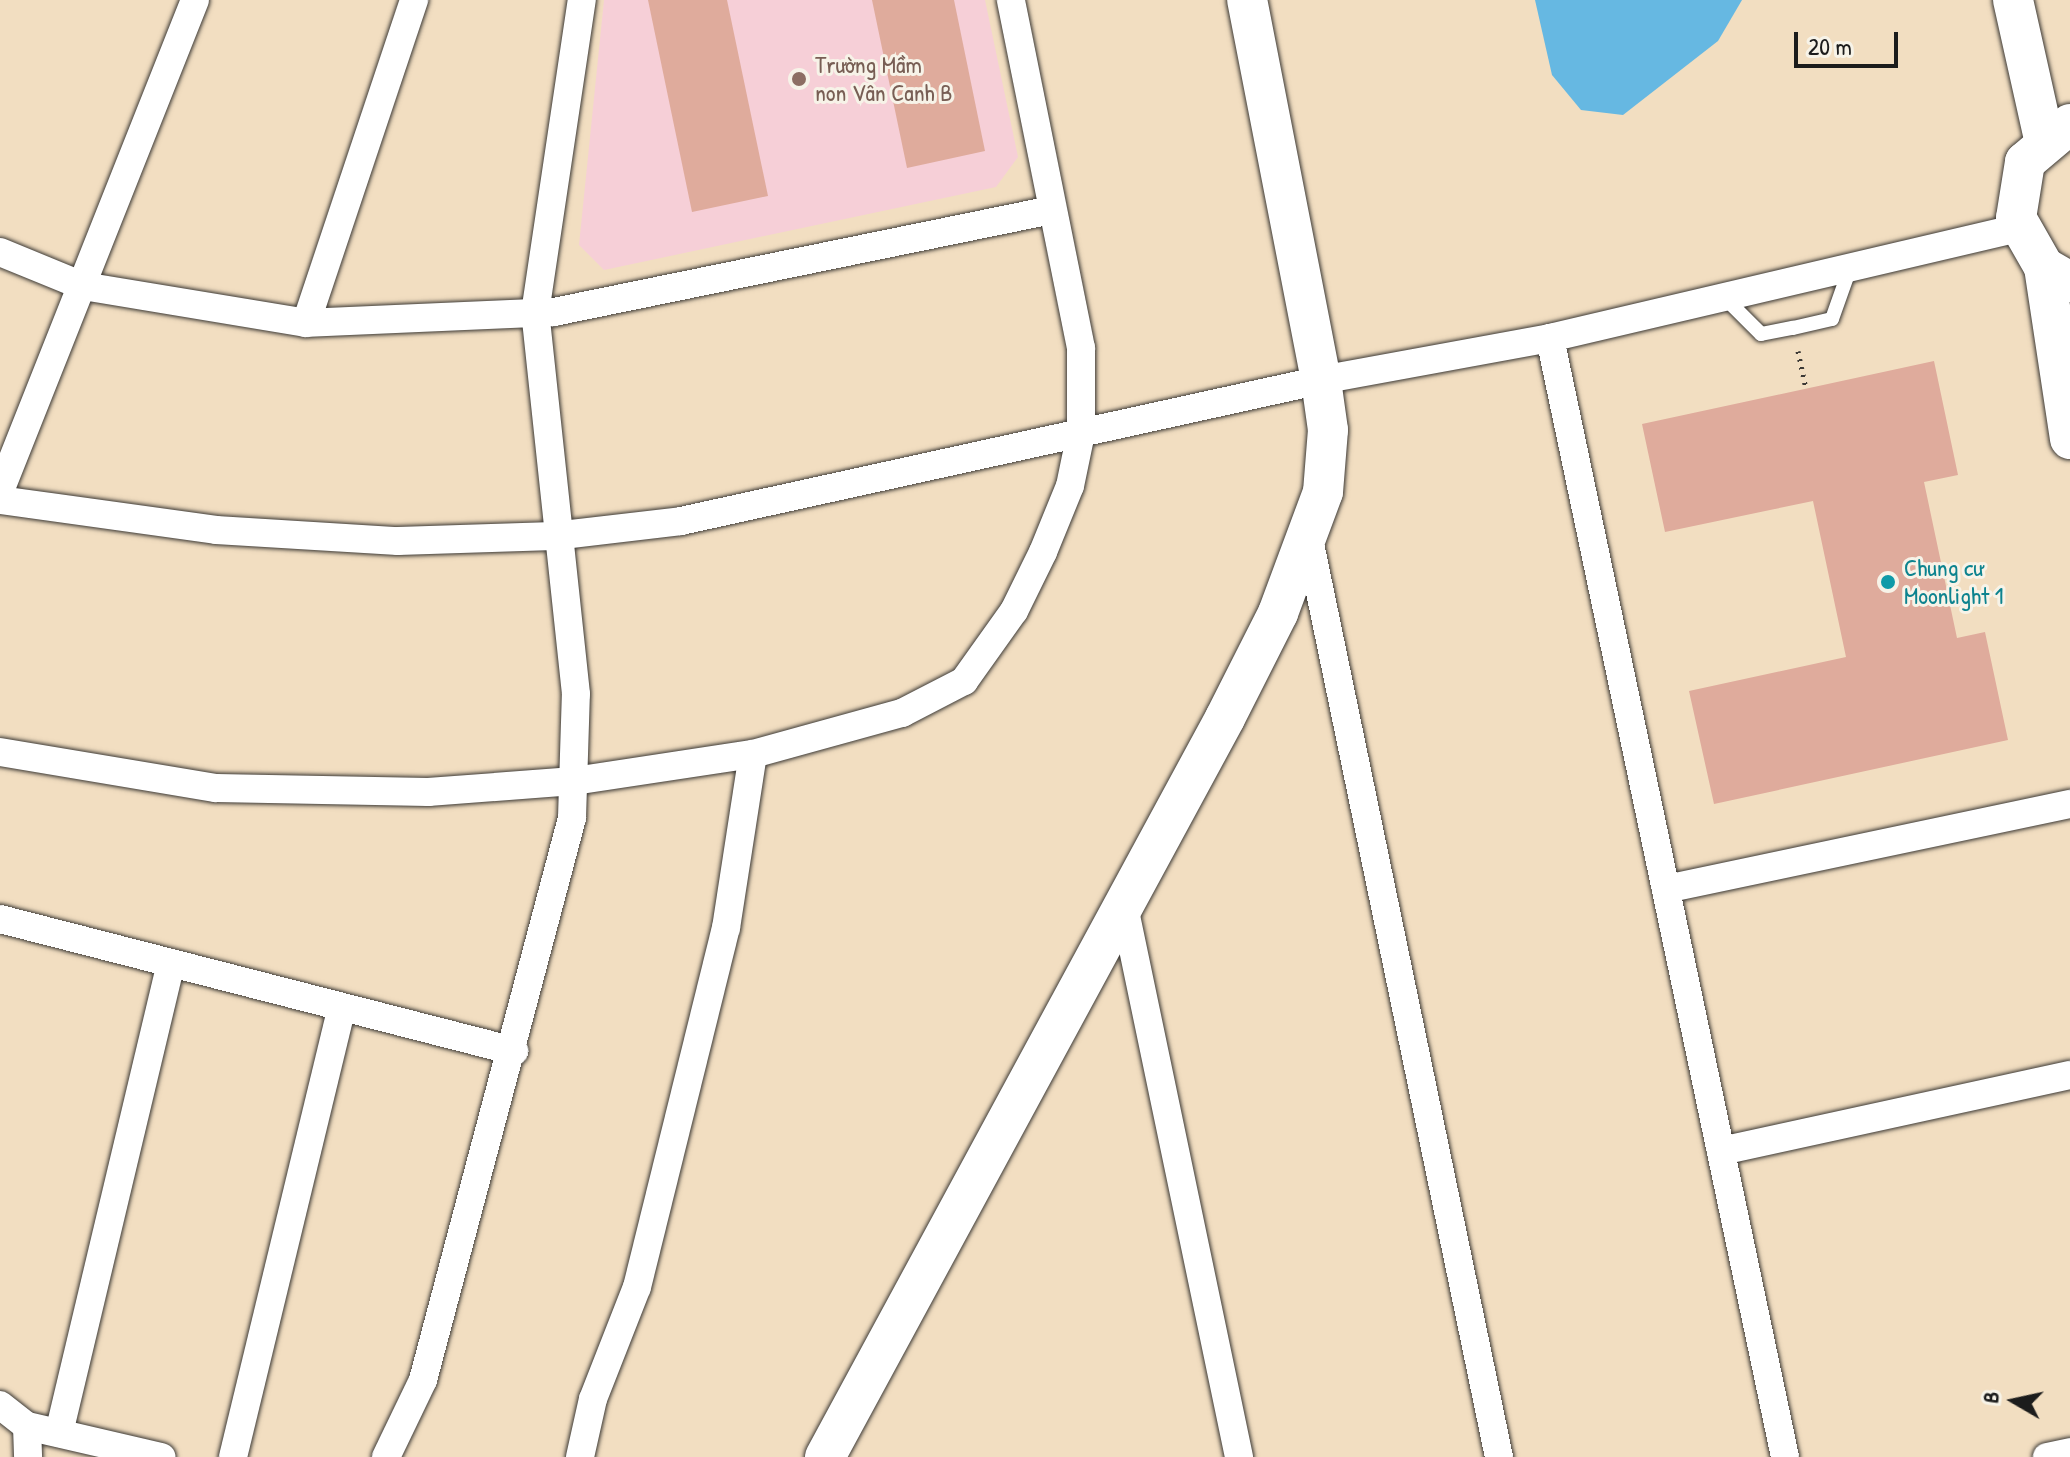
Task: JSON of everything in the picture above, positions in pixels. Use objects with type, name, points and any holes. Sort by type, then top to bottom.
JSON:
[{"type":"street","points":[[0,491],[195,0]]},
{"type":"street","points":[[306,323],[414,0]]},
{"type":"street","points":[[386,1457],[423,1380],[559,886],[574,781],[575,679],[554,536],[535,313],[582,0]]},
{"type":"street","points":[[0,752],[232,789],[413,792],[574,781],[753,754],[902,713],[964,681],[1014,611],[1043,552],[1070,486],[1081,433],[1081,348],[1011,0]]},
{"type":"street","points":[[825,1457],[1124,906],[1271,626],[1323,492],[1328,430],[1321,380],[1247,0]]},
{"type":"street","points":[[2013,0],[2057,132],[2016,189],[2019,228],[2057,275],[2070,439]]},
{"type":"street","points":[[0,252],[83,286],[306,323],[535,313],[1052,210]]},
{"type":"street","points":[[0,500],[216,530],[398,541],[554,536],[681,521],[1321,380],[1550,338],[1849,271],[2019,228]]},
{"type":"street","points":[[1550,338],[1785,1457]]},
{"type":"street","points":[[1308,534],[1499,1457]]},
{"type":"street","points":[[580,1457],[593,1399],[637,1287],[726,928],[753,754]]},
{"type":"street","points":[[1666,889],[2070,804]]},
{"type":"street","points":[[1124,906],[1239,1457]]},
{"type":"street","points":[[2,928],[171,963],[514,1051]]},
{"type":"street","points":[[59,1433],[171,963]]},
{"type":"street","points":[[233,1457],[342,1008]]},
{"type":"street","points":[[1721,1151],[2070,1075]]},
{"type":"street","points":[[0,1405],[27,1426],[161,1457]]},
{"type":"street","points":[[27,1426],[28,1457]]},
{"type":"street","points":[[2047,1457],[2070,1452]]},
{"type":"lane","points":[[1725,298],[1761,334],[1793,328],[1832,319],[1849,271]]},
{"type":"path","points":[[1793,328],[1806,389]]},
{"type":"shaded area","name":"Trường Mầm non Vân Canh B","points":[[604,0],[985,0],[1018,157],[996,187],[604,270],[579,245]]},
{"type":"water","points":[[1535,0],[1742,0],[1718,41],[1623,115],[1581,110],[1552,75]]},
{"type":"building","points":[[648,0],[727,0],[768,196],[692,212]]},
{"type":"building","points":[[872,0],[954,0],[985,151],[907,168]]},
{"type":"building","name":"Chung cư Moonlight 1","points":[[1934,361],[1958,475],[1924,482],[1957,638],[1985,632],[2008,740],[1714,804],[1689,691],[1846,657],[1813,501],[1665,532],[1642,424]]},
{"type":"place","name":"Trường Mầm non Vân Canh B","points":[[799,79]]},
{"type":"place","name":"Chung cư Moonlight 1","points":[[1888,582]]}]
